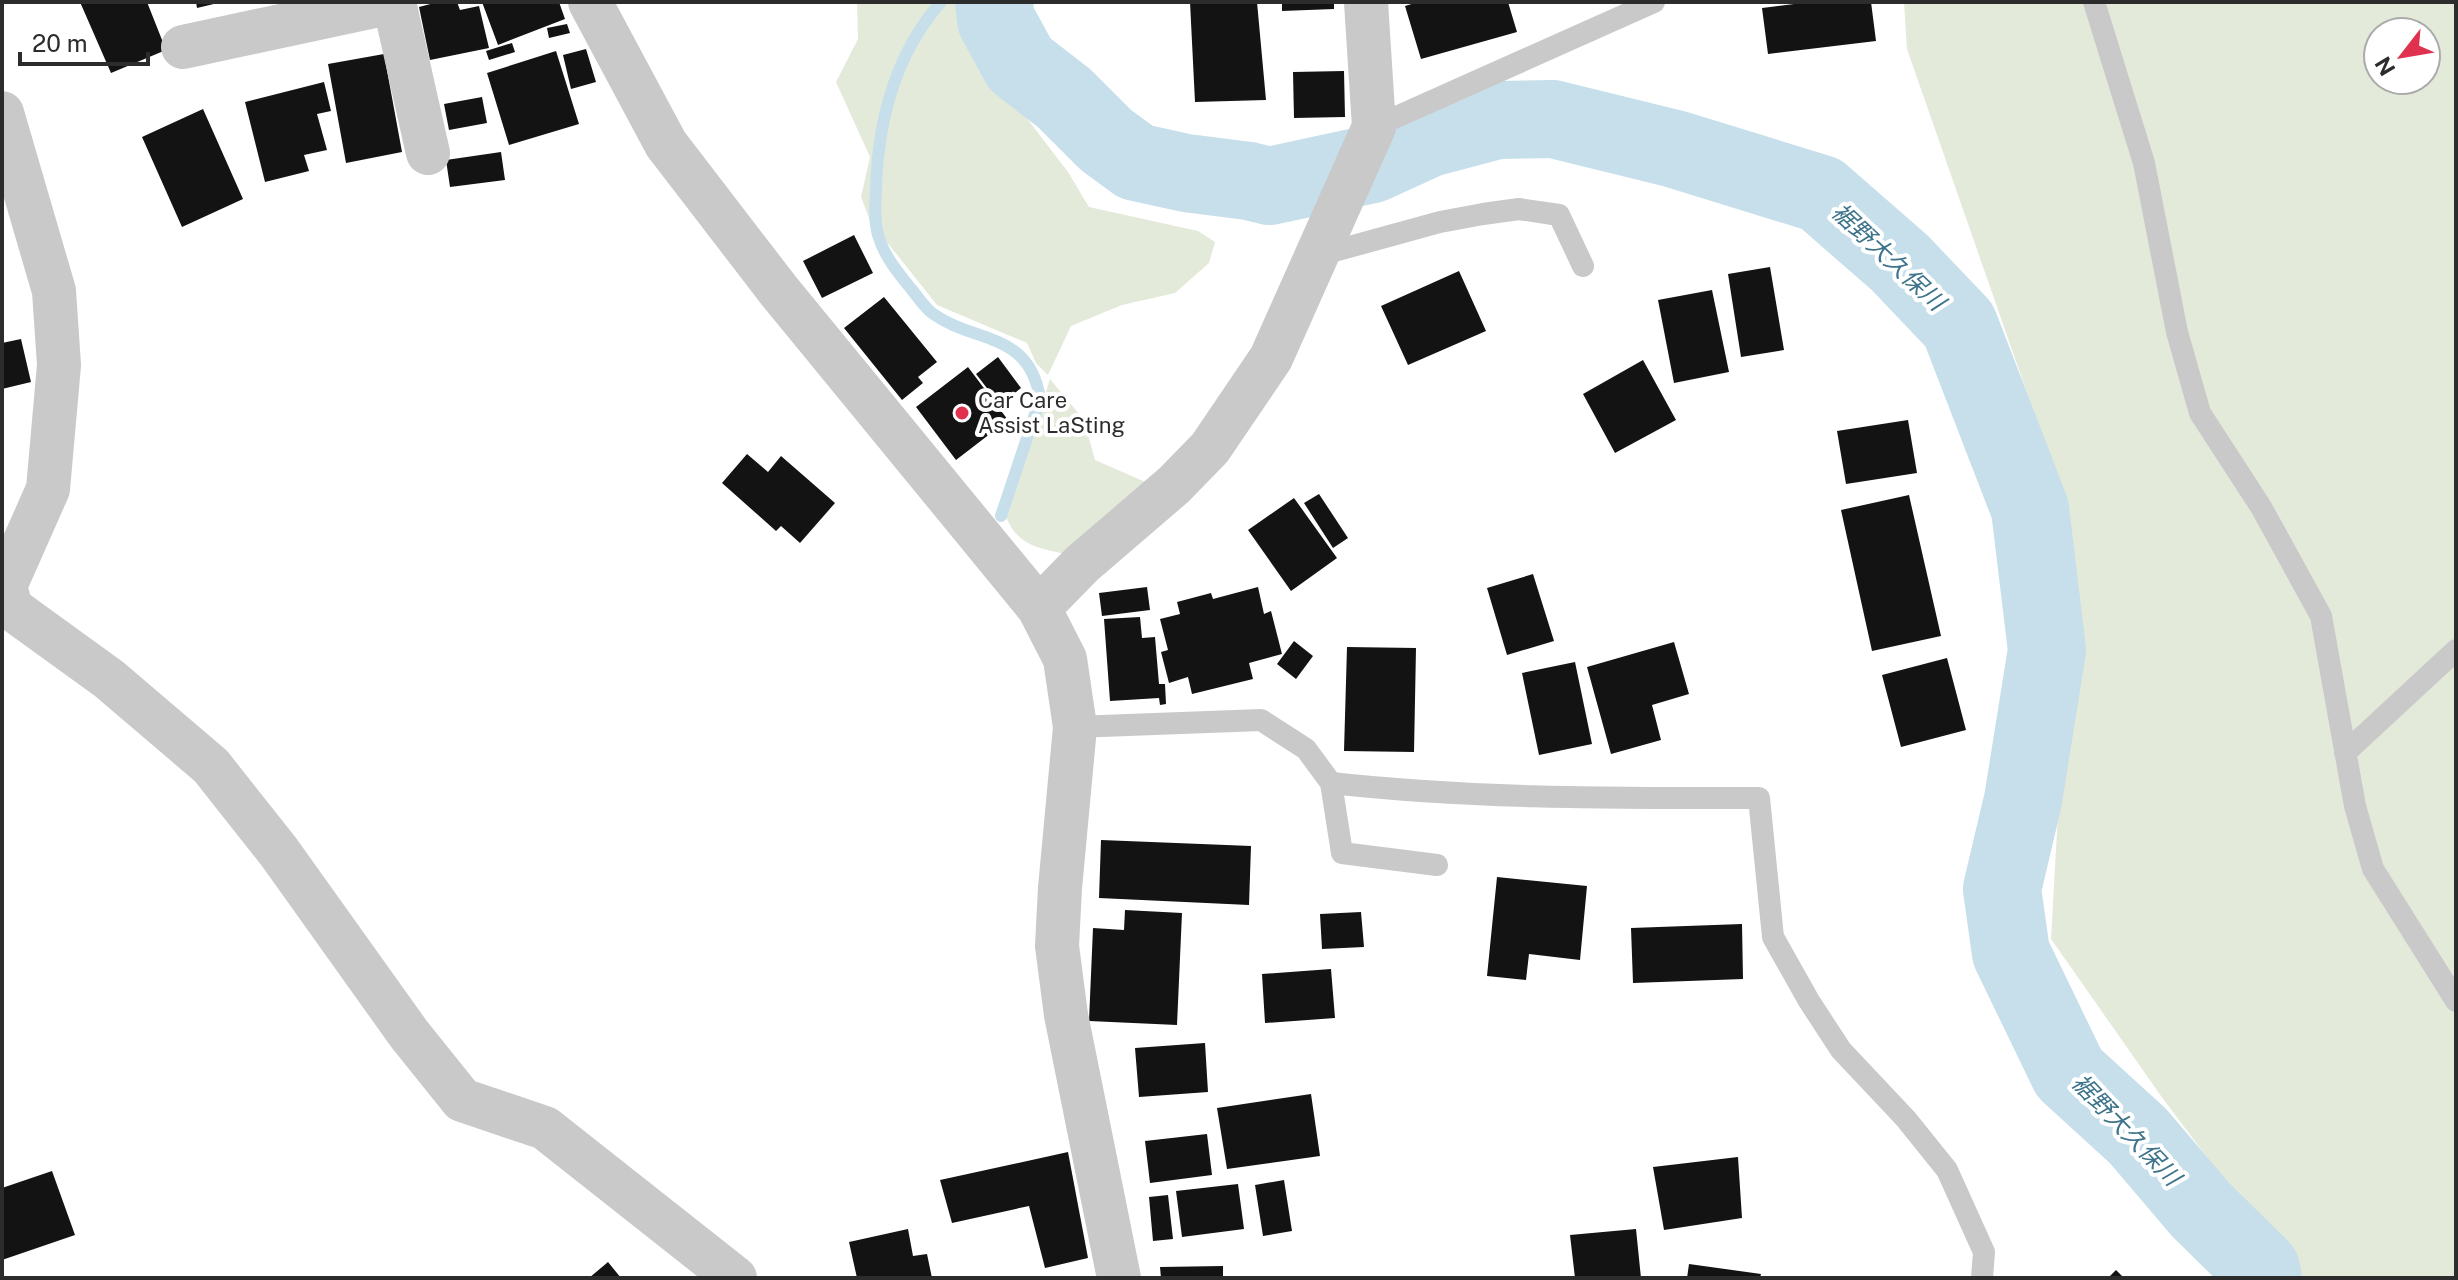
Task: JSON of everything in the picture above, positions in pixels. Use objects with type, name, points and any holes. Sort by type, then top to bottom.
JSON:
[{"type":"street","points":[[183,47],[394,2],[428,153]]},
{"type":"street","points":[[590,2],[666,144],[779,291],[1039,608],[1065,659],[1075,727],[1057,946],[1066,1015],[1119,1278]]},
{"type":"street","points":[[1039,608],[1082,564],[1174,485],[1210,448],[1271,358],[1374,127],[1366,2]]},
{"type":"street","points":[[2,113],[54,291],[59,365],[48,489],[5,586],[11,608],[109,679],[211,766],[279,852],[409,1034],[462,1100],[545,1128],[735,1278]]},
{"type":"lane","points":[[1374,127],[1654,2]]},
{"type":"lane","points":[[2094,2],[2144,163],[2177,332],[2200,413],[2261,507],[2321,616],[2355,806],[2373,869],[2456,1001]]},
{"type":"lane","points":[[1321,244],[1519,209],[1559,215],[1583,266]]},
{"type":"lane","points":[[2345,753],[2456,650]]},
{"type":"lane","points":[[1075,727],[1261,720],[1306,749],[1331,783],[1342,853],[1437,865]]},
{"type":"lane","points":[[1331,783],[1414,792],[1528,798],[1759,798],[1773,937],[1841,1050],[1906,1119],[1947,1170],[1984,1252],[1982,1278]]},
{"type":"green space","points":[[857,2],[967,2],[974,42],[990,85],[1022,112],[1068,172],[1089,207],[1198,231],[1215,242],[1209,263],[1175,293],[1122,305],[1071,326],[1048,375],[1036,363],[1027,343],[937,305],[870,221],[861,197],[870,157],[836,82],[858,39]]},
{"type":"green space","points":[[1904,2],[2456,2],[2456,1278],[2286,1278],[2272,1244],[2161,1096],[2051,939],[2070,597],[2041,433],[1907,49]]},
{"type":"green space","points":[[1050,379],[1084,420],[1095,460],[1150,484],[1065,554],[1037,547],[1021,539],[1005,514]]},
{"type":"building","points":[[80,2],[147,2],[166,50],[111,73]]},
{"type":"building","points":[[196,2],[218,2],[218,3],[197,8]]},
{"type":"building","points":[[438,2],[457,2],[460,10],[479,6],[489,48],[430,60],[419,7]]},
{"type":"building","points":[[482,2],[559,2],[565,19],[498,45]]},
{"type":"building","points":[[1190,2],[1257,2],[1266,100],[1195,102]]},
{"type":"building","points":[[1282,2],[1334,2],[1334,9],[1282,11]]},
{"type":"building","points":[[1418,2],[1508,2],[1517,32],[1421,59],[1405,6]]},
{"type":"building","points":[[1810,2],[1871,2],[1876,41],[1768,54],[1762,8]]},
{"type":"building","points":[[567,24],[570,33],[549,38],[547,28]]},
{"type":"building","points":[[512,43],[515,52],[489,60],[486,51]]},
{"type":"building","points":[[586,49],[596,82],[571,89],[563,55]]},
{"type":"building","points":[[556,51],[579,124],[509,145],[487,73]]},
{"type":"building","points":[[384,54],[402,152],[346,163],[328,64]]},
{"type":"building","points":[[1344,71],[1345,117],[1294,118],[1293,72]]},
{"type":"building","points":[[324,82],[331,111],[317,114],[327,150],[304,155],[309,171],[265,182],[245,102]]},
{"type":"building","points":[[482,97],[487,123],[449,130],[444,104]]},
{"type":"building","points":[[203,109],[243,199],[182,227],[142,137]]},
{"type":"building","points":[[501,152],[505,180],[450,187],[446,160]]},
{"type":"building","points":[[854,235],[873,273],[822,298],[803,261]]},
{"type":"building","points":[[1770,267],[1784,350],[1741,357],[1728,274]]},
{"type":"building","points":[[1459,271],[1486,331],[1408,365],[1381,306]]},
{"type":"building","points":[[1712,290],[1729,372],[1674,383],[1658,300]]},
{"type":"building","points":[[884,297],[937,362],[918,377],[923,383],[902,400],[844,328]]},
{"type":"building","points":[[21,339],[31,382],[2,389],[2,343]]},
{"type":"building","points":[[998,357],[1021,388],[1000,405],[976,374]]},
{"type":"building","points":[[1643,360],[1676,420],[1615,453],[1583,394]]},
{"type":"building","name":"Car Care Assist LaSting","points":[[968,367],[1008,420],[956,460],[916,407]]},
{"type":"building","points":[[1908,420],[1917,473],[1846,484],[1837,431]]},
{"type":"building","points":[[747,454],[768,472],[781,456],[835,503],[800,543],[781,526],[776,531],[722,483]]},
{"type":"building","points":[[1319,494],[1348,538],[1333,548],[1304,503]]},
{"type":"building","points":[[1909,495],[1941,636],[1872,651],[1841,510]]},
{"type":"building","points":[[1294,498],[1337,558],[1291,591],[1248,530]]},
{"type":"building","points":[[1533,574],[1554,641],[1507,655],[1487,588]]},
{"type":"building","points":[[1147,587],[1150,610],[1102,616],[1099,593]]},
{"type":"building","points":[[1258,587],[1264,614],[1271,611],[1282,654],[1249,663],[1253,679],[1192,694],[1188,677],[1169,683],[1161,652],[1168,650],[1160,619],[1180,614],[1177,602],[1211,593],[1213,599]]},
{"type":"building","points":[[1140,617],[1142,638],[1155,637],[1159,684],[1165,684],[1166,704],[1160,705],[1159,698],[1110,701],[1104,619]]},
{"type":"building","points":[[1294,641],[1313,656],[1296,679],[1277,664]]},
{"type":"building","points":[[1674,642],[1689,694],[1652,705],[1661,740],[1611,754],[1587,667]]},
{"type":"building","points":[[1347,647],[1416,648],[1414,752],[1344,751]]},
{"type":"building","points":[[1947,658],[1966,730],[1901,747],[1882,675]]},
{"type":"building","points":[[1575,662],[1592,744],[1539,755],[1522,673]]},
{"type":"building","points":[[1101,840],[1251,846],[1249,905],[1099,898]]},
{"type":"building","points":[[1497,877],[1587,886],[1580,960],[1529,954],[1526,980],[1487,976]]},
{"type":"building","points":[[1125,910],[1182,913],[1177,1025],[1089,1021],[1093,928],[1124,930]]},
{"type":"building","points":[[1361,912],[1364,947],[1322,949],[1320,914]]},
{"type":"building","points":[[1742,924],[1743,979],[1633,983],[1631,928]]},
{"type":"building","points":[[1331,969],[1335,1018],[1265,1023],[1262,974]]},
{"type":"building","points":[[1205,1043],[1208,1092],[1139,1097],[1135,1048]]},
{"type":"building","points":[[1311,1094],[1320,1156],[1227,1169],[1217,1108]]},
{"type":"building","points":[[1207,1134],[1212,1175],[1150,1183],[1145,1141]]},
{"type":"building","points":[[1068,1152],[1088,1258],[1045,1268],[1029,1206],[952,1223],[940,1180]]},
{"type":"building","points":[[1738,1157],[1742,1218],[1664,1230],[1653,1167]]},
{"type":"building","points":[[52,1171],[75,1235],[2,1260],[2,1188]]},
{"type":"building","points":[[1284,1180],[1292,1231],[1263,1236],[1255,1185]]},
{"type":"building","points":[[1238,1184],[1244,1229],[1182,1237],[1176,1191]]},
{"type":"building","points":[[1168,1195],[1173,1239],[1153,1241],[1149,1197]]},
{"type":"building","points":[[908,1229],[913,1256],[927,1254],[932,1278],[857,1278],[849,1242]]},
{"type":"building","points":[[1636,1229],[1641,1278],[1575,1278],[1570,1235]]},
{"type":"building","points":[[608,1262],[621,1278],[589,1278]]},
{"type":"building","points":[[1689,1264],[1761,1274],[1760,1278],[1687,1278]]},
{"type":"building","points":[[1223,1266],[1223,1278],[1161,1278],[1160,1267]]},
{"type":"building","points":[[2116,1270],[2124,1278],[2108,1278]]},
{"type":"waterway","points":[[941,2],[912,44],[885,114],[877,164],[876,227],[889,259],[929,311],[949,323],[1013,350],[1025,361],[1034,377],[1040,399],[1001,516]]},
{"type":"waterway","name":"裾野大久保川","points":[[994,2],[996,20],[1020,64],[1064,98],[1106,140],[1136,162],[1269,186],[1372,164],[1429,138],[1497,120],[1553,119],[1675,149],[1821,194],[1900,263],[1959,325],[2030,509],[2047,650],[2023,800],[2002,889],[2011,953],[2069,1073],[2138,1136],[2201,1210],[2261,1269],[2263,1278]]},
{"type":"place","name":"Car Care Assist LaSting","points":[[962,413]]}]
